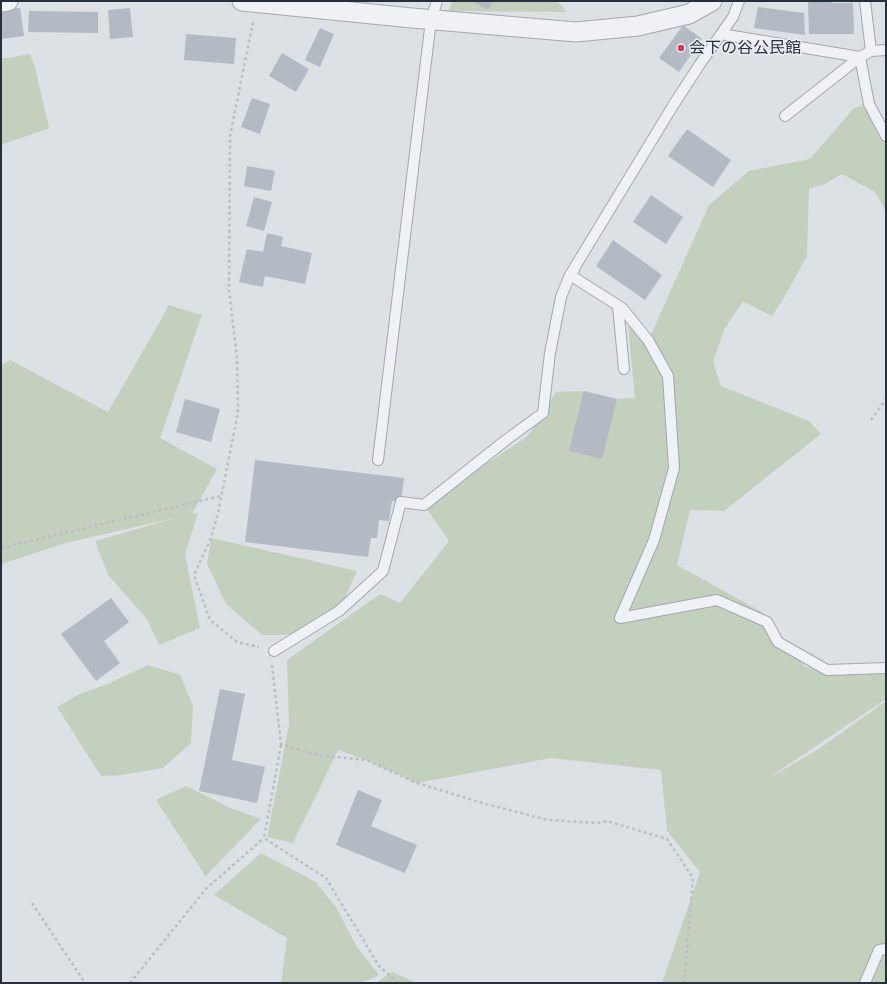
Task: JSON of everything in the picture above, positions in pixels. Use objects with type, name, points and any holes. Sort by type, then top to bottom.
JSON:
[{"type":"street","points":[[1,2],[8,1]]},
{"type":"street","points":[[250,2],[431,20],[576,32],[638,26],[689,14],[712,1]]},
{"type":"lane","points":[[378,460],[431,20],[437,1]]},
{"type":"lane","points":[[274,651],[339,611],[383,571],[401,502],[424,505],[543,413],[551,346],[561,297],[570,275],[601,235],[648,146],[678,97],[721,34],[734,18],[738,1]]},
{"type":"lane","points":[[865,1],[871,51]]},
{"type":"lane","points":[[721,34],[860,57]]},
{"type":"lane","points":[[785,116],[860,57],[871,51],[886,50]]},
{"type":"lane","points":[[860,57],[869,104],[886,136]]},
{"type":"lane","points":[[570,275],[622,308],[648,340],[668,376],[674,468],[654,540],[620,618],[717,600],[767,622],[778,642],[827,670],[886,668]]},
{"type":"lane","points":[[618,306],[624,369]]},
{"type":"lane","points":[[865,983],[879,950],[886,949]]},
{"type":"path","points":[[130,983],[206,889],[264,838],[281,744],[272,668],[274,651],[237,642],[210,620],[194,575],[211,538],[238,412],[237,358],[229,290],[230,136],[250,35],[250,2]]},
{"type":"path","points":[[871,420],[886,399]]},
{"type":"path","points":[[1,548],[221,496]]},
{"type":"path","points":[[281,744],[317,755],[366,760],[417,783],[486,804],[548,820],[597,823],[607,821],[668,839],[693,878],[684,983]]},
{"type":"path","points":[[264,838],[326,878],[379,966],[398,983]]},
{"type":"path","points":[[32,903],[85,983]]},
{"type":"green space","points":[[452,1],[557,1],[567,12],[449,11]]},
{"type":"green space","points":[[30,54],[35,67],[49,128],[1,145],[1,59]]},
{"type":"green space","points":[[869,104],[886,130],[886,212],[875,192],[842,174],[825,184],[809,189],[807,256],[772,316],[743,301],[724,330],[713,362],[721,386],[809,421],[821,434],[724,511],[690,510],[677,565],[762,612],[805,667],[823,670],[886,667],[886,699],[764,781],[817,750],[886,701],[886,983],[662,983],[700,872],[667,831],[661,770],[551,758],[417,783],[366,760],[338,750],[293,843],[267,837],[289,725],[287,660],[380,594],[400,603],[449,541],[424,505],[528,436],[556,392],[584,391],[617,399],[635,398],[628,324],[649,339],[709,205],[749,171],[810,159],[854,108]]},
{"type":"green space","points":[[168,305],[202,315],[160,438],[217,469],[192,514],[198,513],[185,554],[200,628],[159,645],[147,619],[108,575],[95,541],[179,517],[66,543],[1,564],[1,366],[10,360],[108,412]]},
{"type":"green space","points":[[211,538],[357,571],[339,611],[301,635],[262,635],[226,604],[207,564]]},
{"type":"green space","points":[[148,665],[180,675],[193,706],[191,743],[163,768],[122,775],[101,776],[57,707],[80,694],[110,683]]},
{"type":"green space","points":[[186,786],[233,809],[261,819],[205,877],[156,800]]},
{"type":"green space","points":[[261,853],[316,882],[337,909],[357,947],[379,975],[362,983],[281,983],[287,938],[214,895]]},
{"type":"green space","points":[[392,972],[417,983],[376,983]]},
{"type":"building","points":[[472,1],[493,1],[488,10]]},
{"type":"building","points":[[808,1],[853,3],[854,34],[809,34]]},
{"type":"building","points":[[758,7],[804,13],[805,35],[754,28]]},
{"type":"building","points":[[20,8],[24,36],[1,39],[1,10]]},
{"type":"building","points":[[130,8],[133,37],[110,39],[108,10]]},
{"type":"building","points":[[29,11],[98,12],[98,33],[28,32]]},
{"type":"building","name":"会下の谷公民館","points":[[683,25],[702,39],[679,72],[659,58]]},
{"type":"building","points":[[320,28],[334,34],[320,67],[305,60]]},
{"type":"building","points":[[186,34],[236,38],[234,64],[184,60]]},
{"type":"building","points":[[282,53],[309,69],[296,92],[269,76]]},
{"type":"building","points":[[252,98],[270,104],[260,134],[241,127]]},
{"type":"building","points":[[687,129],[731,160],[713,187],[668,156]]},
{"type":"building","points":[[247,166],[275,171],[271,191],[244,186]]},
{"type":"building","points":[[651,195],[683,217],[666,244],[633,222]]},
{"type":"building","points":[[254,197],[272,202],[264,231],[246,226]]},
{"type":"building","points":[[267,233],[283,237],[281,246],[312,253],[305,284],[265,276],[263,287],[239,282],[247,249],[263,252]]},
{"type":"building","points":[[613,240],[662,275],[645,300],[596,266]]},
{"type":"building","points":[[584,391],[617,399],[602,459],[569,451]]},
{"type":"building","points":[[185,399],[220,409],[211,442],[176,432]]},
{"type":"building","points":[[255,460],[404,478],[401,502],[392,501],[389,521],[379,520],[377,538],[371,538],[368,557],[245,542]]},
{"type":"building","points":[[111,598],[129,622],[104,641],[120,663],[96,681],[61,634]]},
{"type":"building","points":[[220,689],[245,694],[232,760],[265,767],[257,803],[199,791]]},
{"type":"building","points":[[358,790],[382,800],[371,826],[417,845],[405,873],[336,845]]},
{"type":"place","name":"会下の谷公民館","points":[[681,48]]}]
